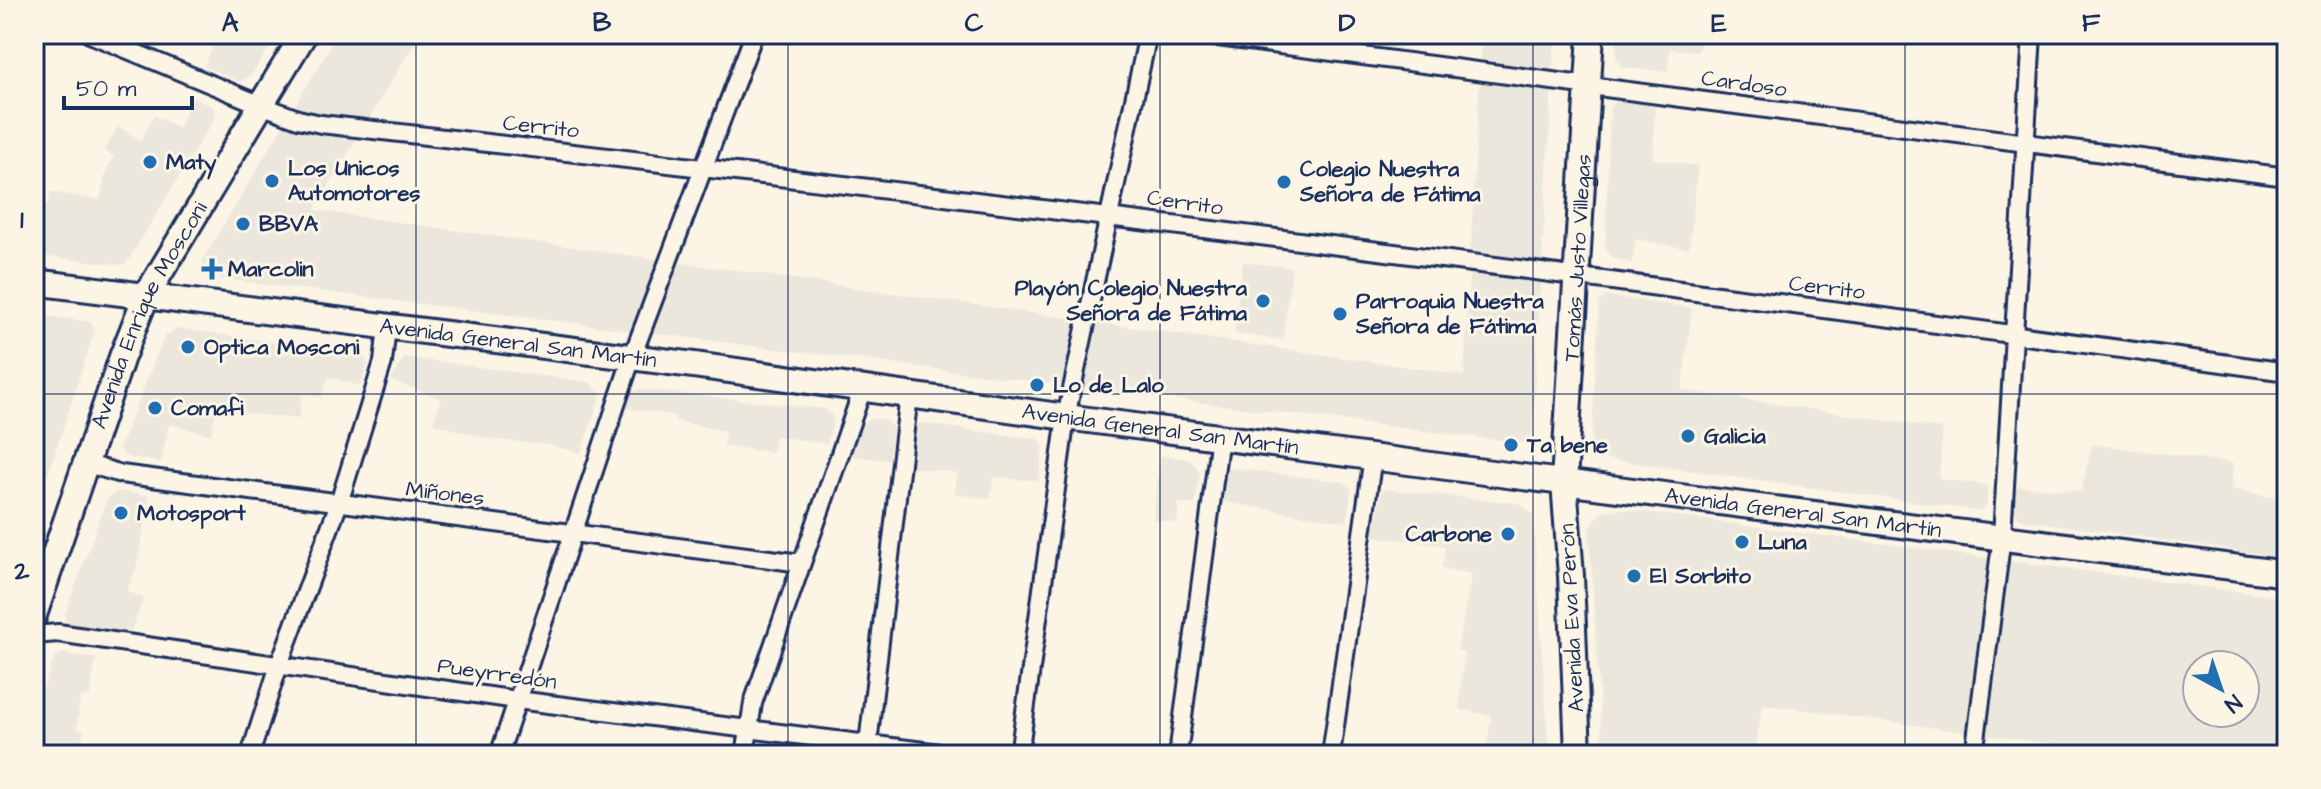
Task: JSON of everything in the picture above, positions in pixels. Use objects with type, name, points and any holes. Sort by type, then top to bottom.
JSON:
[{"type":"main road","name":"Avenida Enrique Mosconi","points":[[34,615],[133,325],[146,296],[304,34]]},
{"type":"main road","name":"Tomás Justo Villegas","points":[[1564,482],[1591,34]]},
{"type":"main road","name":"Avenida General San Martín","points":[[34,282],[632,357],[1066,417],[2287,574]]},
{"type":"main road","name":"Avenida Eva Perón","points":[[1564,482],[1578,755]]},
{"type":"street","name":"Cerrito","points":[[90,34],[261,105],[321,124],[1108,215],[2287,372]]},
{"type":"street","points":[[499,755],[632,357],[754,34]]},
{"type":"street","points":[[1019,755],[1066,417],[1148,34]]},
{"type":"street","name":"Cardoso","points":[[1195,34],[2287,177]]},
{"type":"street","points":[[1974,755],[2002,536],[2032,34]]},
{"type":"street","points":[[250,755],[279,665],[339,503],[383,362],[387,327]]},
{"type":"street","points":[[745,755],[753,703],[863,388]]},
{"type":"street","points":[[868,744],[909,395]]},
{"type":"street","points":[[1178,755],[1220,436]]},
{"type":"street","points":[[1331,755],[1373,456]]},
{"type":"street","name":"Miñones","points":[[85,463],[121,474],[801,563]]},
{"type":"street","name":"Pueyrredón","points":[[34,635],[58,633],[517,700],[956,755]]},
{"type":"shaded area","points":[[219,34],[278,34],[253,73],[240,82],[204,66]]},
{"type":"shaded area","points":[[338,34],[420,34],[314,210],[1464,375],[1482,34],[1555,34],[1532,436],[1521,443],[208,277],[202,261]]},
{"type":"shaded area","points":[[1617,34],[1701,34],[1699,51],[1670,49],[1667,72],[1622,67],[1616,58]]},
{"type":"shaded area","points":[[193,97],[213,107],[215,117],[128,261],[123,265],[34,255],[34,203],[48,204],[50,192],[100,200],[107,168],[114,157],[104,150],[118,127],[141,140],[154,115],[178,128]]},
{"type":"shaded area","points":[[1619,101],[1655,106],[1653,159],[1698,166],[1689,249],[1636,239],[1632,263],[1613,258],[1605,249],[1610,106]]},
{"type":"shaded area","name":"Playón Colegio Nuestra Señora de Fátima","points":[[1243,262],[1292,267],[1283,340],[1234,334]]},
{"type":"shaded area","points":[[1607,296],[1692,308],[1682,390],[1943,429],[1939,479],[1987,485],[1987,505],[1980,511],[1599,458],[1591,450],[1599,302]]},
{"type":"shaded area","points":[[34,314],[90,322],[95,330],[34,517]]},
{"type":"shaded area","points":[[177,328],[361,355],[368,363],[360,386],[328,377],[321,398],[302,393],[299,419],[216,410],[211,435],[169,424],[161,462],[128,457],[119,449],[164,337]]},
{"type":"shaded area","points":[[404,357],[589,382],[601,394],[581,453],[547,445],[488,439],[433,423],[441,399],[391,380]]},
{"type":"shaded area","points":[[640,389],[826,409],[834,418],[827,444],[775,436],[772,452],[724,446],[725,431],[675,421],[676,416],[626,408],[629,394]]},
{"type":"shaded area","points":[[870,419],[884,419],[893,427],[889,460],[852,456],[859,427]]},
{"type":"shaded area","points":[[919,423],[1039,439],[1043,445],[1039,481],[994,477],[990,499],[955,494],[957,473],[911,467],[915,427]]},
{"type":"shaded area","points":[[2092,444],[2233,463],[2231,489],[2287,500],[2287,552],[2274,556],[2019,517],[2012,507],[2013,486],[2081,491]]},
{"type":"shaded area","points":[[1161,456],[1190,459],[1200,473],[1195,505],[1179,503],[1177,523],[1153,520]]},
{"type":"shaded area","points":[[1231,468],[1345,482],[1351,490],[1347,522],[1223,502],[1226,472]]},
{"type":"shaded area","points":[[1382,489],[1519,503],[1533,515],[1549,755],[1486,755],[1491,716],[1459,709],[1464,652],[1457,650],[1472,574],[1442,568],[1445,546],[1373,536]]},
{"type":"shaded area","points":[[119,491],[150,496],[136,569],[127,591],[144,598],[131,631],[66,624],[65,614],[108,497]]},
{"type":"shaded area","points":[[1623,509],[2287,598],[2287,755],[2132,755],[1762,704],[1755,755],[1603,755],[1589,531],[1594,520],[1604,511]]},
{"type":"shaded area","points":[[62,653],[96,659],[90,696],[80,697],[77,729],[84,731],[75,755],[34,755],[34,713],[55,657]]},
{"type":"place","name":"Maty","points":[[150,162]]},
{"type":"place","name":"Los Unicos Automotores","points":[[272,181]]},
{"type":"place","name":"Colegio Nuestra Señora de Fátima","points":[[1284,182]]},
{"type":"place","name":"BBVA","points":[[243,224]]},
{"type":"place","name":"Marcolin","points":[[212,269]]},
{"type":"place","name":"Playón Colegio Nuestra Señora de Fátima","points":[[1263,301]]},
{"type":"place","name":"Parroquia Nuestra Señora de Fátima","points":[[1340,314]]},
{"type":"place","name":"Optica Mosconi","points":[[188,347]]},
{"type":"place","name":"Lo de Lalo","points":[[1037,385]]},
{"type":"place","name":"Comafi","points":[[155,408]]},
{"type":"place","name":"Galicia","points":[[1688,436]]},
{"type":"place","name":"Ta bene","points":[[1511,445]]},
{"type":"place","name":"Motosport","points":[[121,513]]},
{"type":"place","name":"Carbone","points":[[1508,534]]},
{"type":"place","name":"Luna","points":[[1742,542]]},
{"type":"place","name":"El Sorbito","points":[[1634,576]]}]
